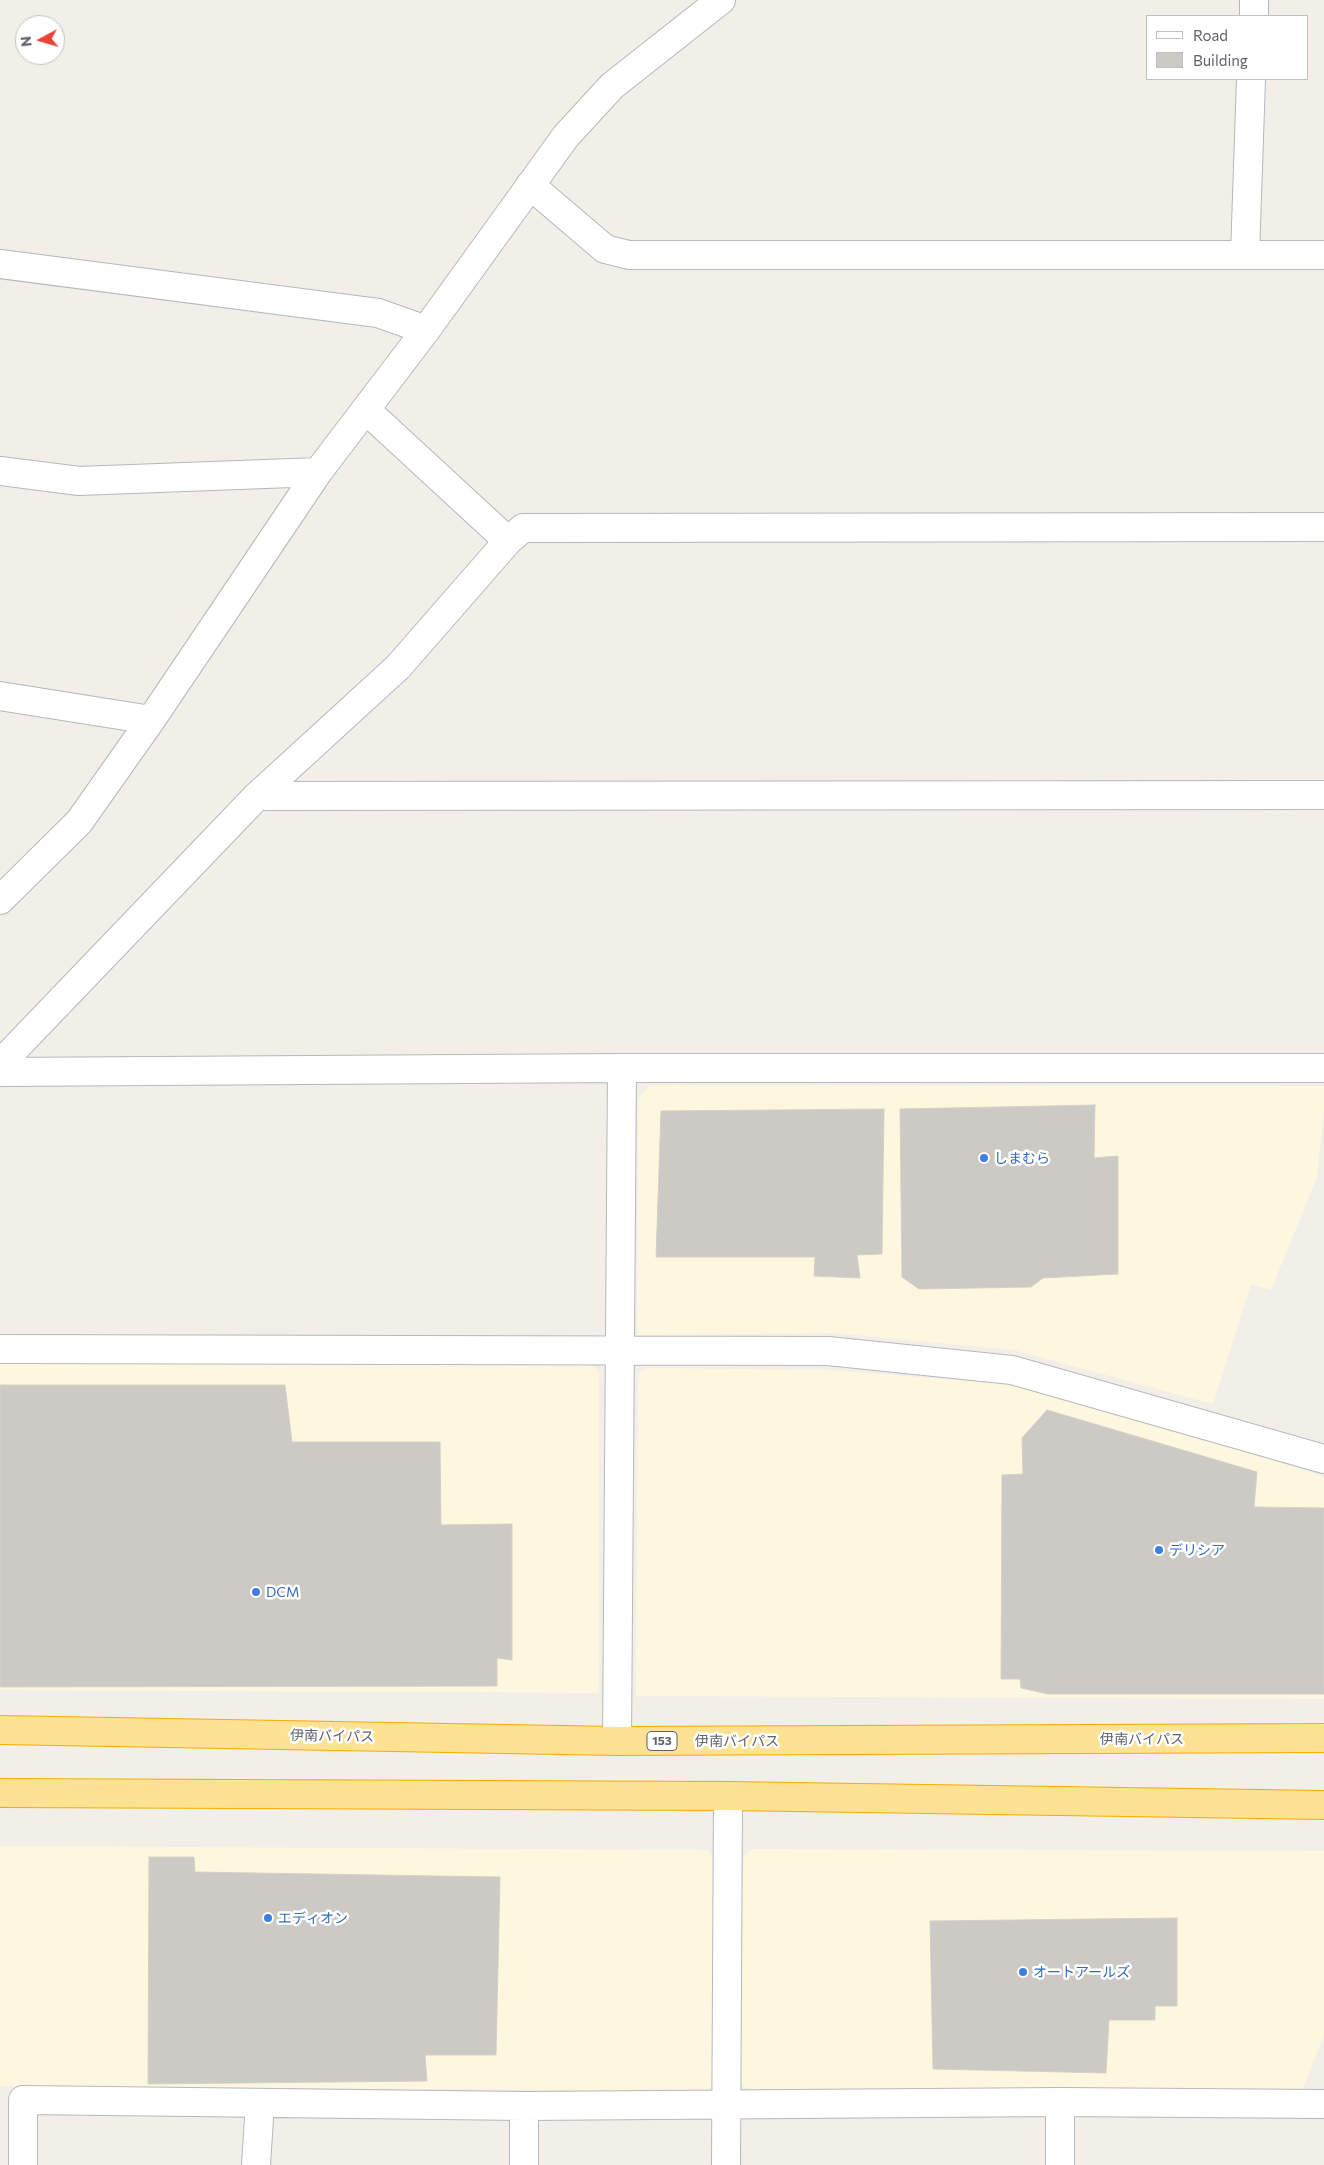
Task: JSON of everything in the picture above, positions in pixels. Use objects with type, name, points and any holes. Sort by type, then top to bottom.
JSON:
[{"type":"highway","name":"伊南バイパス","points":[[0,1730],[617,1741],[1324,1738]]},
{"type":"highway","points":[[0,1793],[728,1796],[1324,1805]]},
{"type":"street","points":[[0,900],[79,822],[151,720],[318,472],[426,330],[566,136],[612,86],[721,0]]},
{"type":"street","points":[[1254,0],[1254,15]]},
{"type":"street","points":[[1245,256],[1251,80]]},
{"type":"street","points":[[530,186],[605,249],[629,255],[1324,255]]},
{"type":"street","points":[[0,264],[378,313],[426,330]]},
{"type":"street","points":[[366,410],[508,542]]},
{"type":"street","points":[[0,471],[79,481],[318,472]]},
{"type":"street","points":[[0,1064],[257,796],[398,667],[508,542],[523,528],[1324,526]]},
{"type":"street","points":[[0,696],[151,720]]},
{"type":"street","points":[[257,796],[1324,795]]},
{"type":"street","points":[[617,1741],[622,1068]]},
{"type":"street","points":[[0,1072],[622,1068],[1324,1068]]},
{"type":"street","points":[[0,1349],[828,1352],[1012,1370],[1324,1459]]},
{"type":"street","points":[[726,2165],[728,2104],[728,1796]]},
{"type":"street","points":[[23,2165],[23,2100],[524,2106],[1060,2102],[1324,2104]]},
{"type":"street","points":[[1060,2102],[1060,2165]]},
{"type":"street","points":[[256,2165],[260,2103]]},
{"type":"street","points":[[524,2106],[524,2165]]},
{"type":"shaded area","points":[[650,1085],[1324,1086],[1324,1110],[1317,1177],[1271,1290],[1251,1284],[1213,1404],[1014,1350],[834,1333],[637,1335],[638,1099]]},
{"type":"shaded area","name":"DCM","points":[[0,1363],[591,1364],[599,1372],[599,1693],[0,1690]]},
{"type":"shaded area","points":[[646,1368],[828,1370],[1008,1384],[1175,1428],[1324,1477],[1324,1699],[636,1696],[638,1374]]},
{"type":"shaded area","points":[[0,1846],[708,1850],[713,1858],[714,2078],[712,2087],[702,2091],[0,2086]]},
{"type":"shaded area","points":[[753,1849],[1324,1851],[1324,2035],[1301,2093],[749,2091],[740,2083],[743,1857]]},
{"type":"building","points":[[1095,1105],[1094,1158],[1118,1156],[1118,1274],[1043,1278],[1031,1287],[919,1289],[902,1277],[900,1109]]},
{"type":"building","points":[[884,1109],[882,1254],[857,1255],[860,1278],[814,1276],[815,1257],[656,1257],[661,1111]]},
{"type":"building","name":"DCM","points":[[0,1385],[285,1385],[292,1442],[440,1442],[441,1525],[512,1524],[512,1660],[497,1658],[497,1686],[0,1687]]},
{"type":"building","points":[[1047,1410],[1257,1472],[1254,1507],[1324,1508],[1324,1694],[1048,1694],[1021,1688],[1020,1679],[1001,1679],[1002,1475],[1023,1474],[1022,1438]]},
{"type":"building","points":[[149,1857],[194,1857],[195,1872],[500,1877],[496,2055],[425,2055],[427,2081],[148,2084]]},
{"type":"building","points":[[1177,1918],[1177,2006],[1155,2006],[1155,2020],[1109,2020],[1106,2073],[933,2069],[930,1921]]},
{"type":"place","name":"しまむら","points":[[984,1158]]},
{"type":"place","name":"デリシア","points":[[1159,1550]]},
{"type":"place","name":"DCM","points":[[256,1592]]},
{"type":"place","name":"エディオン","points":[[268,1918]]},
{"type":"place","name":"オートアールズ","points":[[1023,1972]]}]
